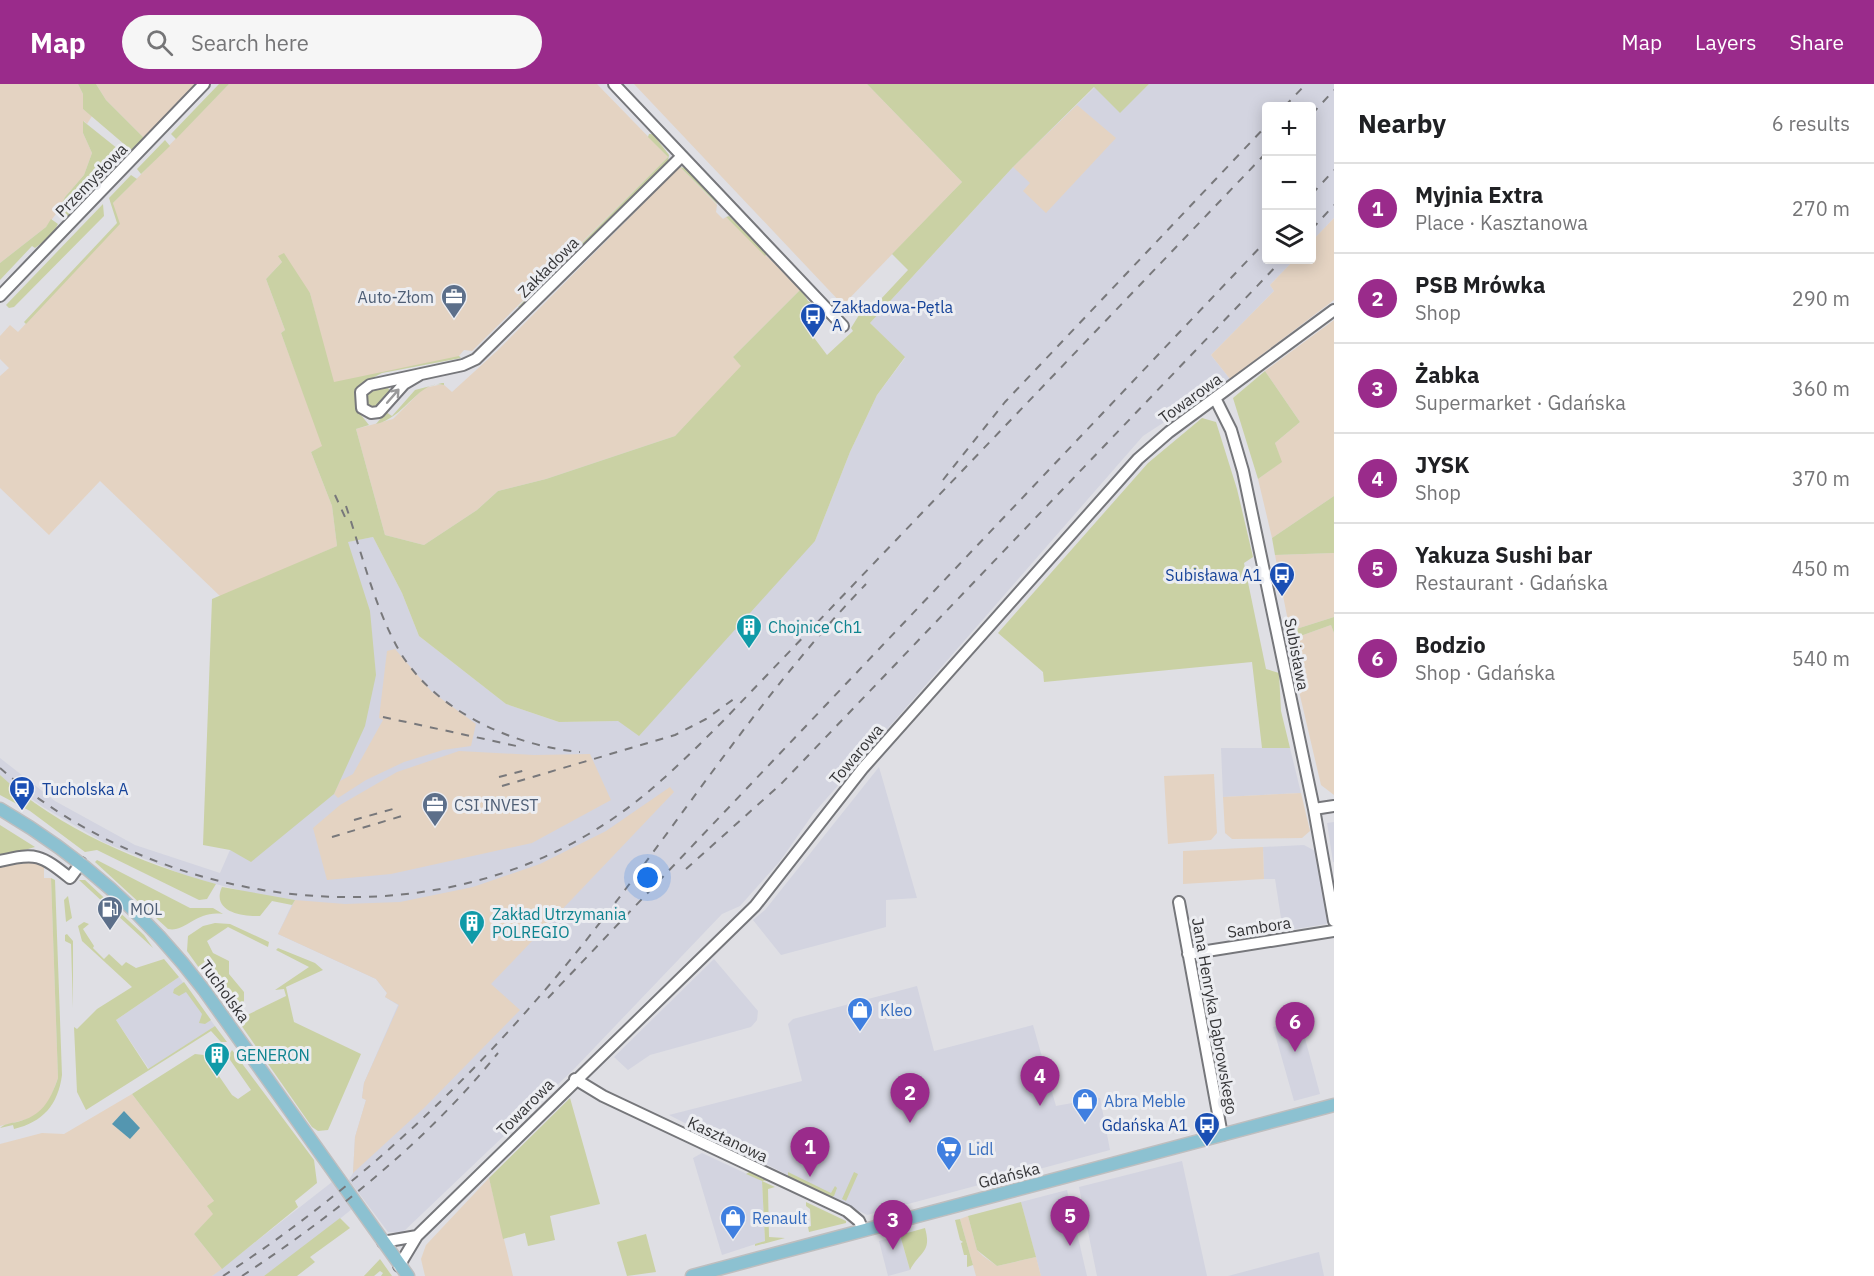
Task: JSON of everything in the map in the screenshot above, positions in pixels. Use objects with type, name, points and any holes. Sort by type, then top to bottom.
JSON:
[{"type":"main road","name":"Tucholska","points":[[0,809],[81,863],[137,911],[181,959],[383,1242],[400,1271],[408,1276]]},
{"type":"main road","name":"Gdańska","points":[[692,1276],[1334,1105]]},
{"type":"street","name":"Przemysłowa","points":[[0,296],[204,84]]},
{"type":"street","points":[[614,84],[843,326]]},
{"type":"street","name":"Zakładowa","points":[[421,374],[404,384],[379,412],[369,413],[361,407],[360,394],[366,387],[407,375],[466,364],[478,358],[682,156]]},
{"type":"street","name":"Towarowa","points":[[400,1271],[417,1236],[575,1079],[755,906],[863,768],[1138,459],[1169,432],[1334,310]]},
{"type":"street","name":"Subisława","points":[[1215,398],[1231,430],[1243,471],[1314,809],[1334,921]]},
{"type":"street","points":[[1314,809],[1334,806]]},
{"type":"street","points":[[0,861],[23,855],[38,856],[69,878],[81,863]]},
{"type":"street","name":"Jana Henryka Dąbrowskego","points":[[1179,902],[1222,1135]]},
{"type":"street","name":"Sambora","points":[[1188,954],[1334,931]]},
{"type":"street","name":"Kasztanowa","points":[[575,1079],[603,1096],[846,1211],[859,1221],[863,1230]]},
{"type":"street","points":[[383,1242],[417,1236]]},
{"type":"shaded area","points":[[0,84],[78,84],[83,94],[83,109],[92,116],[87,124],[84,121],[83,133],[92,153],[84,175],[65,197],[59,210],[46,227],[0,263]]},
{"type":"shaded area","points":[[96,84],[197,84],[144,138],[106,100]]},
{"type":"shaded area","points":[[229,84],[597,84],[668,157],[472,351],[464,350],[458,357],[333,383],[310,293],[278,257],[282,262],[266,279],[285,330],[281,333],[323,446],[311,452],[332,506],[337,546],[221,597],[100,481],[49,535],[0,488],[0,376],[9,368],[0,359],[0,336],[10,325],[18,332],[119,224],[113,203]]},
{"type":"shaded area","points":[[634,84],[867,84],[962,182],[843,305]]},
{"type":"shaded area","points":[[1149,84],[1334,84],[1334,218],[1316,237],[1316,102],[1262,102],[1262,264],[1290,264],[1270,285],[1274,291],[1211,355],[1230,379],[1143,436],[813,814],[780,861],[740,906],[722,914],[575,1068],[402,1233],[388,1232],[349,1180],[353,1173],[355,1137],[366,1100],[362,1098],[364,1083],[398,1005],[385,997],[387,993],[376,979],[278,934],[294,900],[250,893],[189,877],[103,842],[43,807],[6,781],[0,775],[0,758],[55,801],[135,845],[220,873],[230,850],[252,861],[347,542],[373,537],[402,593],[419,636],[506,704],[559,722],[618,721],[815,541],[850,452],[877,395],[905,358],[870,323],[1013,167],[1095,87],[1120,112]]},
{"type":"shaded area","points":[[1077,105],[1116,138],[1046,213],[1023,191],[1030,183],[1013,167]]},
{"type":"shaded area","points":[[680,167],[717,205],[716,212],[723,219],[726,217],[801,289],[733,357],[742,366],[675,436],[546,479],[498,491],[477,510],[424,545],[385,535],[356,429],[393,419],[424,388],[443,384],[452,392],[497,351]]},
{"type":"shaded area","points":[[1334,218],[1334,300],[1230,379],[1211,355],[1274,291],[1270,285],[1290,264],[1316,264],[1316,237]]},
{"type":"shaded area","points":[[1334,320],[1334,496],[1272,538],[1258,479],[1281,462],[1275,443],[1300,422],[1265,371]]},
{"type":"shaded area","points":[[1334,553],[1334,617],[1290,631],[1275,555]]},
{"type":"shaded area","points":[[1331,625],[1334,633],[1334,795],[1321,785],[1298,687],[1292,639]]},
{"type":"shaded area","points":[[395,649],[432,692],[476,724],[471,746],[443,750],[404,762],[366,780],[338,798],[334,794],[340,781],[353,774],[383,720],[379,718],[387,651]]},
{"type":"shaded area","points":[[1221,748],[1290,748],[1301,793],[1223,797]]},
{"type":"shaded area","points":[[459,751],[534,755],[590,754],[611,800],[532,843],[391,874],[327,880],[313,828],[340,805],[397,772]]},
{"type":"shaded area","points":[[879,767],[917,898],[886,900],[886,927],[781,955],[753,920],[765,910]]},
{"type":"shaded area","points":[[1214,774],[1217,833],[1211,840],[1168,844],[1164,776]]},
{"type":"shaded area","points":[[670,787],[674,792],[491,984],[520,1010],[425,1107],[353,1173],[355,1137],[366,1100],[362,1098],[364,1083],[399,1005],[385,997],[387,993],[376,979],[278,934],[295,900],[345,904],[400,902],[473,887],[540,864],[606,831]]},
{"type":"shaded area","points":[[1301,793],[1310,831],[1302,838],[1232,839],[1225,833],[1223,797]]},
{"type":"shaded area","points":[[1334,822],[1334,862],[1333,862],[1327,823]]},
{"type":"shaded area","points":[[1304,845],[1315,851],[1328,921],[1326,924],[1283,931],[1275,879],[1264,879],[1263,847]]},
{"type":"shaded area","points":[[1263,847],[1264,879],[1183,884],[1183,851]]},
{"type":"shaded area","points":[[22,859],[44,862],[44,878],[51,878],[58,1078],[48,1104],[41,1111],[32,1118],[0,1126],[0,865]]},
{"type":"shaded area","points":[[714,959],[758,1011],[757,1020],[751,1027],[650,1055],[628,1070],[614,1057]]},
{"type":"shaded area","points":[[179,977],[215,1026],[149,1069],[116,1020]]},
{"type":"shaded area","points":[[917,986],[934,1051],[1033,1025],[1056,1106],[1100,1098],[1110,1150],[867,1215],[669,1115],[802,1081],[788,1024],[793,1019]]},
{"type":"shaded area","points":[[1300,1020],[1320,1094],[1294,1101],[1273,1027]]},
{"type":"shaded area","points":[[132,1094],[214,1201],[214,1214],[194,1234],[222,1269],[212,1276],[0,1276],[0,1144],[42,1133],[64,1134]]},
{"type":"shaded area","points":[[702,1153],[762,1181],[765,1241],[722,1255],[693,1158]]},
{"type":"shaded area","points":[[1182,1161],[1207,1276],[1097,1276],[1079,1187]]},
{"type":"shaded area","points":[[489,1178],[513,1276],[425,1276],[421,1259],[426,1245]]},
{"type":"shaded area","points":[[332,1182],[352,1209],[307,1245],[264,1276],[212,1276]]},
{"type":"shaded area","points":[[1067,1190],[1087,1276],[1041,1276],[1021,1202]]},
{"type":"shaded area","points":[[968,1216],[977,1250],[983,1256],[997,1266],[1036,1257],[1041,1276],[976,1276],[960,1219]]},
{"type":"shaded area","points":[[900,1235],[910,1270],[888,1276],[879,1241]]},
{"type":"shaded area","points":[[1319,1252],[1324,1276],[1228,1276],[1299,1257]]},
{"type":"green space","points":[[78,84],[96,84],[106,100],[144,138],[131,150],[83,109],[83,94]]},
{"type":"green space","points":[[219,84],[229,84],[176,139],[171,134]]},
{"type":"green space","points":[[867,84],[1149,84],[1120,113],[1094,87],[1013,167],[870,323],[905,357],[877,395],[850,452],[815,541],[639,736],[618,721],[559,722],[506,704],[419,636],[402,593],[373,537],[348,542],[370,611],[376,675],[365,726],[334,794],[251,862],[230,850],[203,845],[212,599],[337,546],[332,506],[311,452],[322,446],[281,333],[285,330],[266,279],[282,262],[278,256],[284,253],[310,293],[334,382],[459,356],[461,358],[382,373],[361,384],[357,389],[355,402],[357,410],[369,425],[356,429],[385,535],[424,545],[477,510],[498,491],[546,479],[675,436],[741,366],[733,357],[801,289],[808,301],[814,304],[812,335],[827,355],[853,331],[851,328],[859,315],[866,315],[908,270],[892,254],[962,182]]},
{"type":"green space","points":[[83,121],[118,149],[124,159],[69,218],[59,210],[65,197],[84,175],[92,153],[83,133]]},
{"type":"green space","points":[[649,134],[653,134],[669,155],[668,161],[521,307],[518,307],[668,157],[648,137]]},
{"type":"green space","points":[[165,140],[170,146],[141,174],[137,169]]},
{"type":"green space","points":[[680,167],[685,168],[716,200],[717,204]]},
{"type":"green space","points":[[131,175],[137,179],[113,203],[120,224],[26,324],[24,322],[117,223],[109,198]]},
{"type":"green space","points":[[96,203],[98,203],[23,281]]},
{"type":"green space","points":[[103,204],[104,216],[14,307],[9,308],[6,305]]},
{"type":"green space","points":[[729,216],[767,254],[765,256],[726,217]]},
{"type":"green space","points":[[51,219],[58,224],[52,235],[35,248],[32,246],[0,280],[0,263],[46,227]]},
{"type":"green space","points":[[1265,371],[1300,422],[1275,443],[1282,462],[1258,479],[1233,398]]},
{"type":"green space","points":[[387,387],[390,390],[376,407],[367,405],[365,396],[368,391]]},
{"type":"green space","points":[[427,387],[420,393],[392,416],[415,390]]},
{"type":"green space","points":[[386,412],[392,416],[376,424]]},
{"type":"green space","points":[[1202,418],[1216,422],[1237,489],[1253,557],[1244,563],[1266,669],[1279,673],[1281,711],[1290,748],[1262,748],[1252,662],[1044,682],[1043,672],[998,633],[1148,463]]},
{"type":"green space","points":[[1334,496],[1334,553],[1275,555],[1272,538]]},
{"type":"green space","points":[[1334,617],[1334,633],[1331,625],[1292,639],[1290,631]]},
{"type":"green space","points":[[0,775],[47,812],[74,828],[130,855],[216,884],[207,899],[199,900],[97,850],[85,852],[30,811],[0,795]]},
{"type":"green space","points":[[0,825],[35,847],[0,857]]},
{"type":"green space","points":[[97,860],[190,908],[213,908],[223,914],[205,915],[180,928],[168,929],[95,862]]},
{"type":"green space","points":[[51,878],[55,880],[62,1075],[60,1086],[53,1103],[41,1117],[14,1129],[13,1125],[0,1128],[39,1112],[52,1094],[58,1078]]},
{"type":"green space","points":[[79,880],[85,880],[144,935],[153,948]]},
{"type":"green space","points":[[222,887],[295,900],[292,905],[272,901],[260,916],[237,914],[224,907],[221,902]]},
{"type":"green space","points":[[68,896],[72,918],[66,922],[64,900]]},
{"type":"green space","points":[[84,922],[89,924],[83,929],[94,946],[93,948],[104,959],[109,954],[122,966],[126,962],[136,968],[164,959],[179,977],[116,1020],[148,1069],[215,1026],[227,1042],[221,1042],[211,1031],[86,1110],[77,1092],[74,1027],[77,1029],[97,1009],[132,987],[82,941],[78,926]]},
{"type":"green space","points":[[215,923],[230,924],[269,942],[268,947],[228,927],[207,941],[213,953],[229,961],[229,974],[244,992],[244,1001],[238,1007],[227,1007],[187,951],[188,936],[203,926]]},
{"type":"green space","points":[[67,934],[73,941],[73,1008],[71,944],[65,941]]},
{"type":"green space","points":[[278,948],[315,963],[323,970],[286,987],[294,1022],[361,1054],[328,1130],[318,1131],[312,1127],[241,1025],[245,1016],[286,996],[284,989],[275,990],[309,967],[276,950]]},
{"type":"green space","points":[[184,982],[211,1020],[205,1024],[199,1023],[202,1014],[186,992],[179,996],[173,993],[174,989]]},
{"type":"green space","points":[[232,1050],[314,1160],[317,1183],[295,1201],[298,1207],[222,1269],[194,1234],[213,1214],[207,1206],[214,1201],[132,1094],[195,1054],[213,1056],[210,1063],[232,1095],[238,1099],[251,1090],[228,1057]]},
{"type":"green space","points":[[570,1098],[600,1204],[550,1216],[555,1240],[528,1246],[525,1233],[503,1239],[489,1178]]},
{"type":"green space","points":[[751,1171],[771,1180],[762,1181],[746,1174]]},
{"type":"green space","points":[[788,1172],[831,1193],[835,1186],[837,1188],[834,1196],[830,1198],[788,1178]]},
{"type":"green space","points":[[854,1172],[858,1174],[846,1201],[842,1199]]},
{"type":"green space","points":[[762,1181],[775,1187],[768,1189],[769,1237],[785,1238],[755,1246],[765,1241]]},
{"type":"green space","points":[[806,1202],[846,1223],[809,1232],[810,1209],[806,1206]]},
{"type":"green space","points":[[1021,1202],[1036,1257],[997,1266],[977,1250],[968,1216]]},
{"type":"green space","points":[[340,1218],[350,1228],[310,1257],[315,1262],[297,1276],[264,1276]]},
{"type":"green space","points":[[960,1219],[973,1265],[967,1267],[967,1255],[964,1255],[961,1243],[963,1242],[960,1240],[955,1220]]},
{"type":"green space","points":[[925,1228],[926,1247],[910,1270],[900,1235]]},
{"type":"green space","points":[[646,1234],[656,1272],[627,1276],[617,1242]]},
{"type":"green space","points":[[380,1259],[392,1276],[381,1276],[383,1273],[380,1271],[374,1276],[364,1276]]},
{"type":"water","points":[[124,1111],[140,1128],[130,1139],[112,1124]]},
{"type":"railway","points":[[1289,102],[1306,84]]},
{"type":"railway","points":[[1316,110],[1334,90]]},
{"type":"railway","points":[[943,480],[1005,402],[1262,130]]},
{"type":"railway","points":[[0,768],[63,815],[132,851],[206,878],[284,893],[362,897],[440,889],[516,868],[587,835],[643,796],[677,767],[725,719],[1263,156]]},
{"type":"railway","points":[[1316,190],[1334,170]]},
{"type":"railway","points":[[1316,225],[1334,205]]},
{"type":"railway","points":[[548,998],[1262,245]]},
{"type":"railway","points":[[686,869],[781,784],[1278,264]]},
{"type":"railway","points":[[335,495],[345,517]]},
{"type":"railway","points":[[346,506],[387,627],[410,666],[428,687],[474,720],[500,732],[527,742],[580,752]]},
{"type":"railway","points":[[223,1276],[276,1240],[376,1161],[423,1118],[513,1027],[595,929],[794,666],[866,584]]},
{"type":"railway","points":[[502,786],[675,735],[706,719],[738,696]]},
{"type":"railway","points":[[383,717],[521,747]]},
{"type":"railway","points":[[499,777],[530,769]]},
{"type":"railway","points":[[354,820],[400,807]]},
{"type":"railway","points":[[332,837],[402,816]]},
{"type":"railway","points":[[242,1276],[312,1227],[379,1174],[442,1116],[498,1053]]},
{"type":"place","name":"Auto-Złom","points":[[454,320]]},
{"type":"place","name":"Zakładowa-Pętla A","points":[[813,339]]},
{"type":"place","name":"Subisława A1","points":[[1282,598]]},
{"type":"place","name":"Chojnice Ch1","points":[[749,650]]},
{"type":"place","name":"Tucholska A","points":[[22,812]]},
{"type":"place","name":"CSI INVEST","points":[[435,828]]},
{"type":"place","name":"MOL","points":[[110,932]]},
{"type":"place","name":"Zakład Utrzymania POLREGIO","points":[[472,946]]},
{"type":"place","name":"Kleo","points":[[860,1033]]},
{"type":"place","name":"Bodzio","points":[[1295,1052]]},
{"type":"place","name":"GENERON","points":[[217,1078]]},
{"type":"place","name":"JYSK","points":[[1040,1106]]},
{"type":"place","name":"PSB Mrówka","points":[[910,1123]]},
{"type":"place","name":"Abra Meble","points":[[1085,1124]]},
{"type":"place","name":"Gdańska A1","points":[[1207,1148]]},
{"type":"place","name":"Lidl","points":[[949,1172]]},
{"type":"place","name":"Myjnia Extra","points":[[810,1177]]},
{"type":"place","name":"Renault","points":[[733,1241]]},
{"type":"place","name":"Yakuza Sushi bar","points":[[1070,1246]]},
{"type":"place","name":"Żabka","points":[[893,1250]]}]
